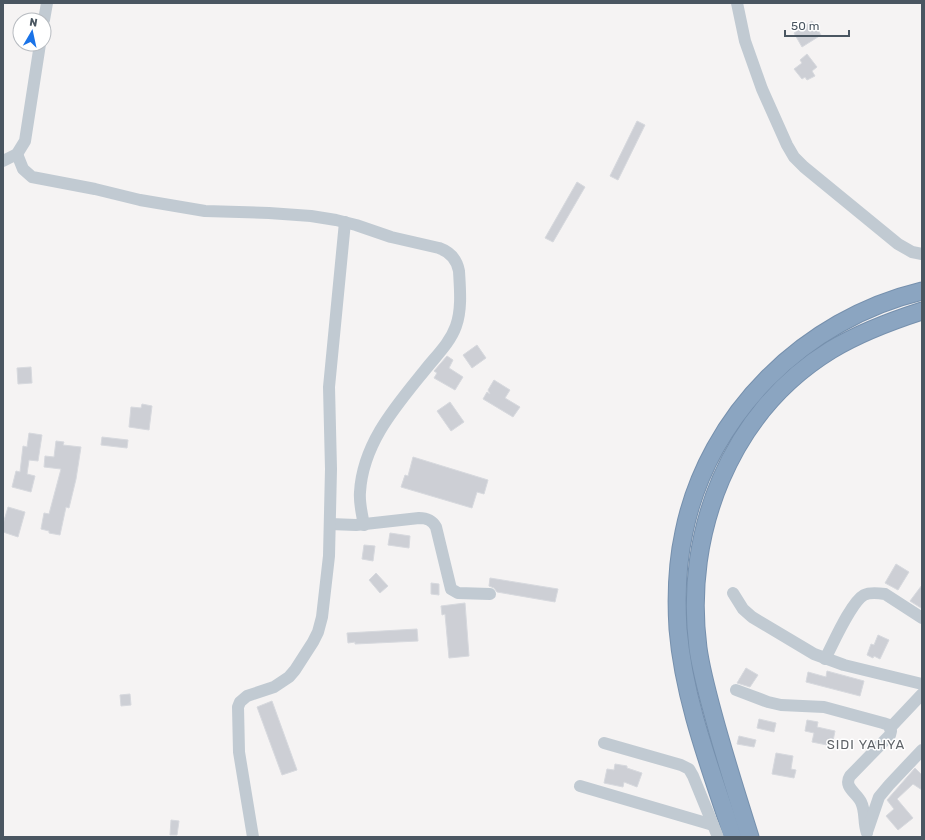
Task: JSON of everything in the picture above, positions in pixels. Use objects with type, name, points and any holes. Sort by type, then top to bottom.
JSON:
[{"type":"highway","points":[[733,837],[694,714],[684,671],[679,631],[677,604],[678,571],[684,532],[694,494],[710,457],[729,425],[751,396],[776,369],[805,346],[839,324],[877,306],[922,292]]},
{"type":"highway","points":[[750,837],[723,751],[703,674],[698,648],[695,610],[697,571],[709,509],[734,450],[757,417],[784,386],[816,360],[836,348],[862,334],[922,311]]},
{"type":"street","points":[[737,3],[745,41],[762,90],[794,157],[804,167],[898,244],[912,252],[922,254]]},
{"type":"street","points":[[3,161],[16,154],[25,141],[39,52]]},
{"type":"street","points":[[16,154],[23,169],[32,177],[95,189],[140,200],[205,211],[283,214],[325,218],[345,222],[390,237],[444,250],[449,253],[456,261],[459,272],[459,315],[453,334],[396,406],[380,431],[368,454],[364,467],[360,492],[364,525]]},
{"type":"street","points":[[252,837],[239,752],[238,707],[240,702],[246,696],[274,687],[289,677],[296,670],[318,632],[322,617],[329,556],[330,524],[331,469],[329,387],[345,222]]},
{"type":"street","points":[[330,524],[351,526],[423,518],[431,521],[434,523],[438,531],[451,589],[458,594],[490,594]]},
{"type":"street","points":[[733,593],[743,609],[752,617],[814,654],[844,665],[922,684]]},
{"type":"street","points":[[825,659],[855,604],[864,595],[871,593],[885,594],[922,618]]},
{"type":"street","points":[[736,690],[768,702],[781,705],[793,707],[819,706],[886,723],[890,728],[890,734],[850,776],[848,780],[848,786],[861,803],[866,836]]},
{"type":"street","points":[[890,728],[922,694]]},
{"type":"street","points":[[604,743],[680,765],[688,769],[698,785],[718,837]]},
{"type":"street","points":[[866,836],[879,797],[922,750]]},
{"type":"street","points":[[580,786],[713,825]]},
{"type":"building","points":[[812,21],[821,35],[802,47],[794,33]]},
{"type":"building","points":[[807,54],[817,67],[812,71],[815,76],[807,80],[805,77],[802,79],[794,69],[802,63],[800,60]]},
{"type":"building","points":[[637,121],[645,125],[618,180],[610,176]]},
{"type":"building","points":[[577,182],[585,187],[553,242],[545,238]]},
{"type":"building","points":[[477,345],[486,358],[472,368],[463,355]]},
{"type":"building","points":[[447,356],[453,360],[449,368],[463,377],[455,390],[434,378],[437,373],[434,371]]},
{"type":"building","points":[[31,367],[32,383],[18,384],[17,368]]},
{"type":"building","points":[[494,380],[510,390],[505,398],[520,407],[513,417],[483,399],[487,392],[490,394],[488,390]]},
{"type":"building","points":[[450,402],[464,422],[451,431],[437,411]]},
{"type":"building","points":[[142,404],[152,406],[149,430],[129,427],[131,407],[141,408]]},
{"type":"building","points":[[29,433],[42,435],[38,461],[29,460],[27,474],[35,476],[31,492],[12,487],[16,471],[20,472],[23,446],[27,447]]},
{"type":"building","points":[[102,437],[128,440],[127,448],[101,445]]},
{"type":"building","points":[[56,441],[64,442],[63,445],[81,447],[76,479],[69,508],[66,507],[60,535],[49,533],[49,531],[41,529],[44,513],[49,514],[61,469],[44,467],[45,456],[54,457]]},
{"type":"building","points":[[413,457],[488,480],[484,494],[477,492],[472,508],[401,487],[405,475],[408,476]]},
{"type":"building","points":[[8,507],[25,512],[18,537],[3,532],[3,524]]},
{"type":"building","points":[[390,533],[410,536],[409,548],[388,545]]},
{"type":"building","points":[[364,545],[375,546],[373,561],[362,559]]},
{"type":"building","points":[[896,564],[909,572],[898,590],[885,583]]},
{"type":"building","points":[[376,573],[388,586],[380,593],[369,580]]},
{"type":"building","points":[[490,578],[558,589],[555,602],[497,592],[494,588],[489,586]]},
{"type":"building","points":[[431,583],[439,584],[439,595],[431,594]]},
{"type":"building","points":[[922,585],[922,607],[921,608],[910,601]]},
{"type":"building","points":[[465,603],[469,656],[449,658],[445,614],[442,615],[441,606]]},
{"type":"building","points":[[417,629],[418,641],[348,643],[347,633]]},
{"type":"building","points":[[878,635],[889,640],[880,659],[867,655],[871,644],[874,645]]},
{"type":"building","points":[[746,668],[758,675],[750,687],[737,683]]},
{"type":"building","points":[[827,671],[864,681],[860,696],[806,682],[808,672],[826,677]]},
{"type":"building","points":[[130,694],[131,705],[121,706],[120,695]]},
{"type":"building","points":[[272,701],[297,770],[282,775],[257,707]]},
{"type":"building","points":[[759,719],[776,723],[774,732],[757,728]]},
{"type":"building","points":[[807,720],[818,722],[817,727],[835,731],[832,746],[812,742],[814,733],[805,731]]},
{"type":"building","points":[[739,736],[756,740],[754,747],[737,744]]},
{"type":"building","points":[[776,753],[793,756],[791,769],[796,770],[794,778],[772,774]]},
{"type":"building","points":[[615,764],[627,766],[627,768],[642,773],[637,787],[624,782],[623,787],[604,783],[607,769],[614,770]]},
{"type":"building","points":[[915,768],[922,775],[922,790],[913,784],[897,799],[913,818],[898,830],[886,816],[894,809],[887,800]]},
{"type":"building","points":[[171,820],[179,821],[177,835],[170,835]]},
{"type":"district","name":"SIDI YAHYA","points":[[866,744]]}]
